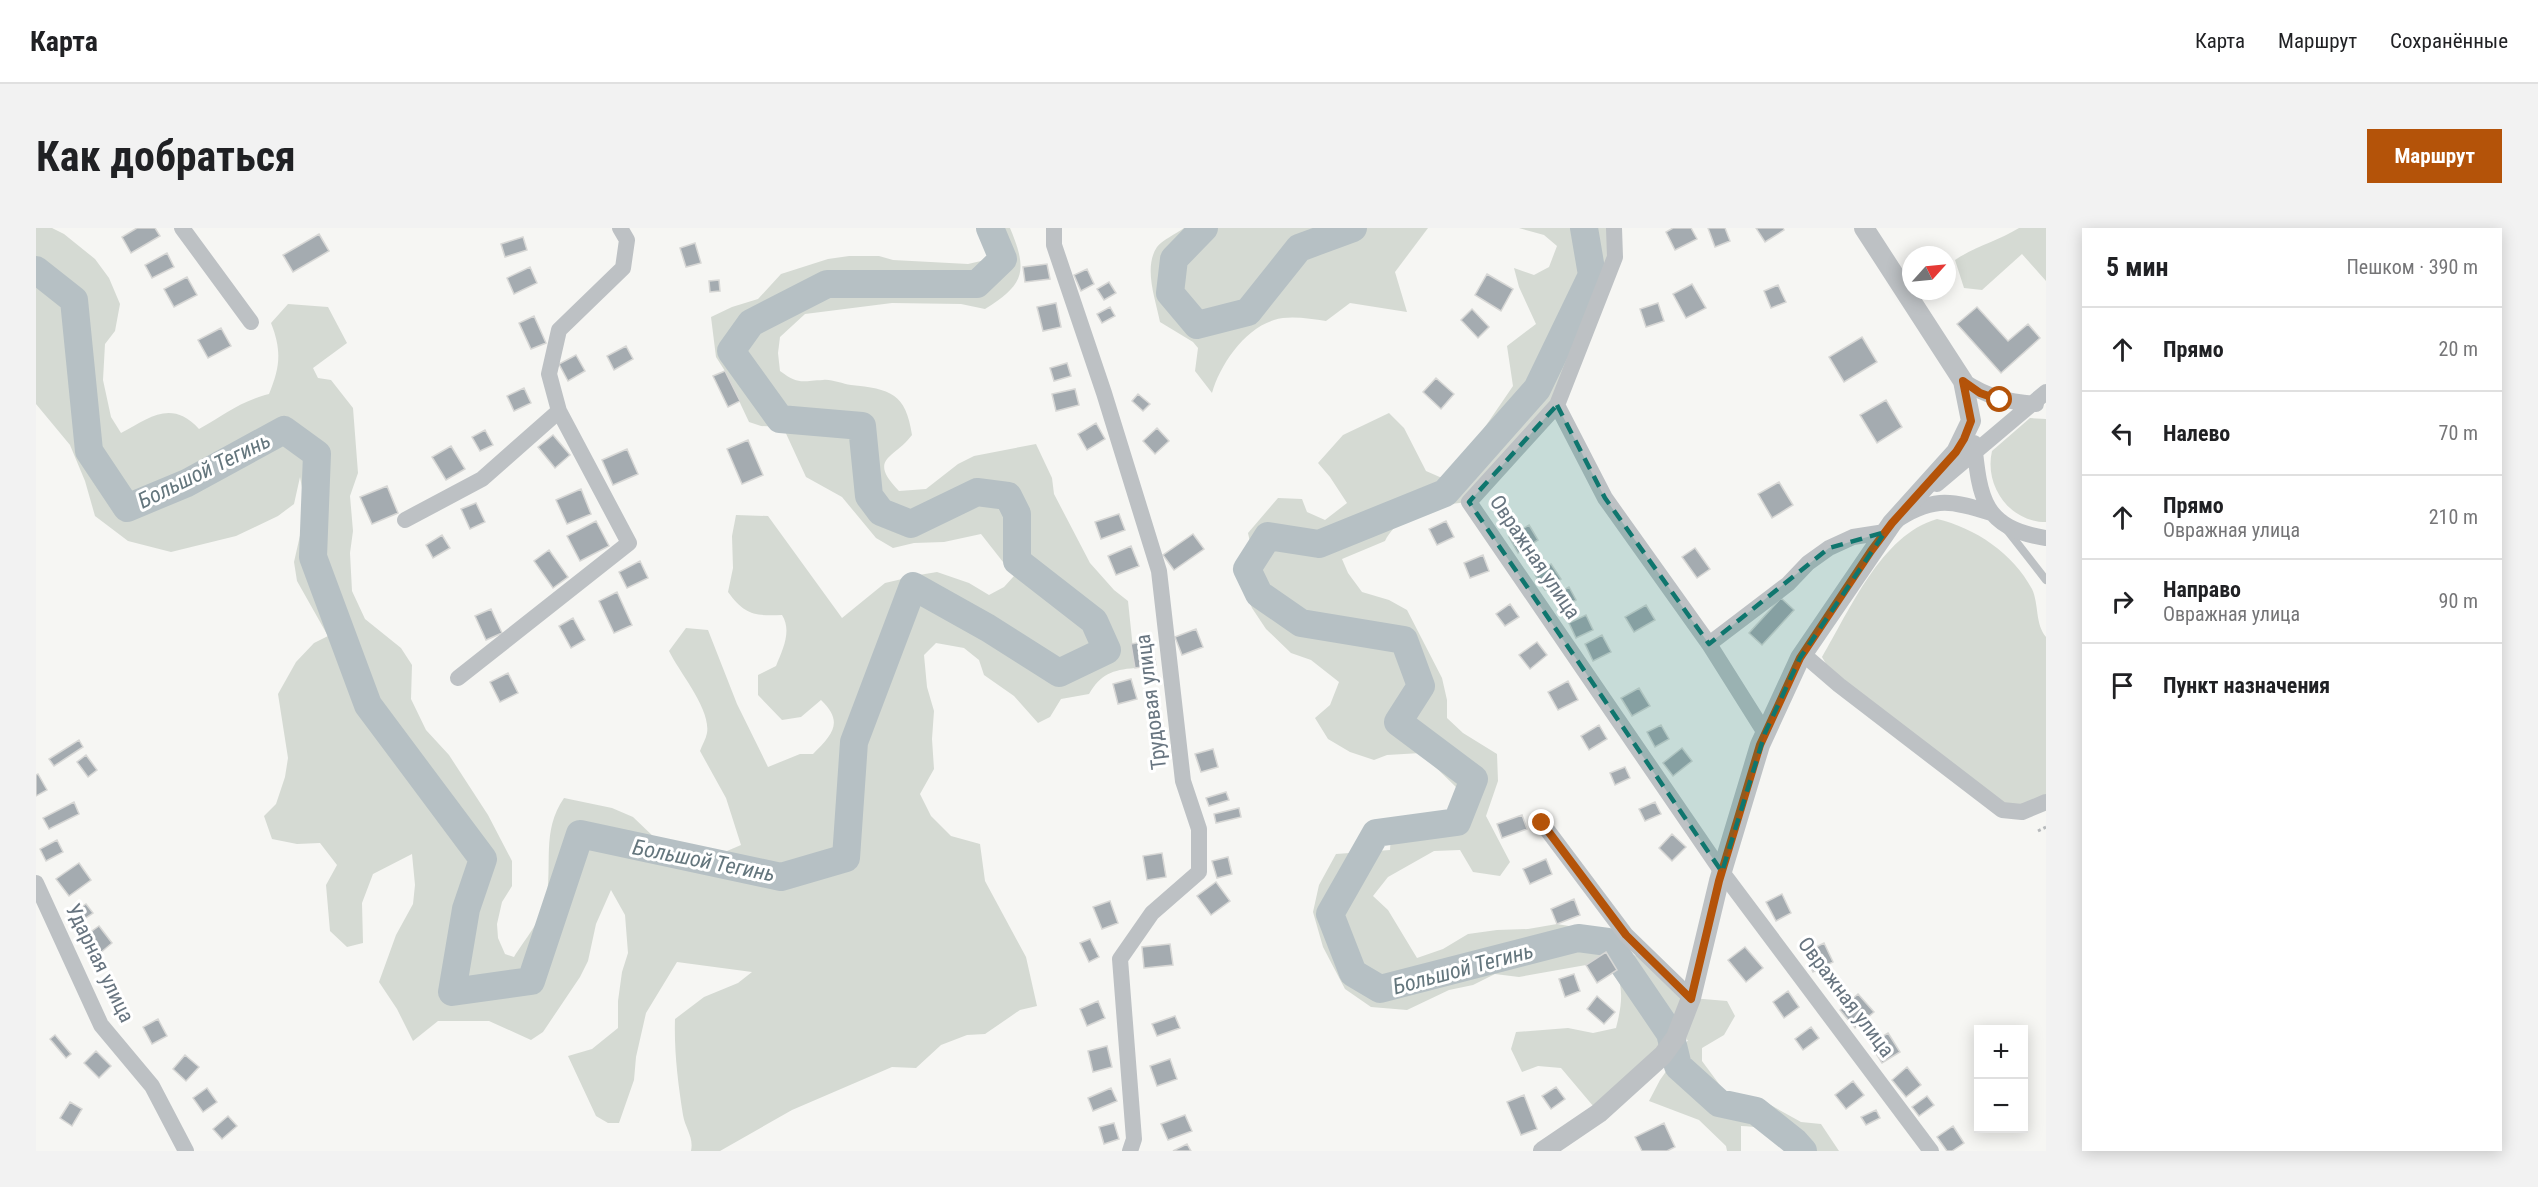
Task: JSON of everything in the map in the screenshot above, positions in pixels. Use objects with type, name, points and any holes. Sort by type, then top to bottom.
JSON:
[{"type":"street","points":[[182,228],[251,322]]},
{"type":"street","points":[[458,678],[629,543],[559,411],[549,374],[559,330],[623,268],[627,240],[620,228]]},
{"type":"street","name":"Трудовая улица","points":[[1054,228],[1054,245],[1104,393],[1159,571],[1183,781],[1199,829],[1199,872],[1152,913],[1120,959],[1134,1139],[1130,1151]]},
{"type":"street","name":"Овражная улица","points":[[1614,228],[1616,257],[1557,405],[1469,502],[1722,872],[1931,1151]]},
{"type":"street","points":[[1864,228],[1963,381],[1971,421],[1979,486],[1983,499],[1995,516]]},
{"type":"street","points":[[1963,381],[1980,393],[2000,400],[2039,405]]},
{"type":"street","points":[[1888,528],[1975,451],[2039,405],[2046,392]]},
{"type":"street","points":[[1557,405],[1605,498],[1708,644],[1765,733]]},
{"type":"street","points":[[405,520],[482,479],[559,411]]},
{"type":"street","points":[[1543,1151],[1599,1113],[1663,1055],[1676,1037],[1691,999],[1722,872],[1765,733],[1803,654],[1888,528],[1956,452],[1971,421]]},
{"type":"street","points":[[1708,644],[1788,584],[1808,563],[1829,548],[1853,537],[1888,528],[1910,512],[1934,502],[1959,503],[1995,516],[2022,533],[2046,538]]},
{"type":"street","points":[[1803,654],[1922,750],[2002,810],[2022,812],[2046,802]]},
{"type":"street","points":[[1542,823],[1626,935],[1691,999]]},
{"type":"street","name":"Ударная улица","points":[[36,883],[101,1025],[152,1086],[186,1151]]},
{"type":"lane","points":[[1995,516],[2046,580]]},
{"type":"path","points":[[2038,831],[2046,827]]},
{"type":"highlighted area","points":[[1557,405],[1605,498],[1709,644],[1829,548],[1885,532],[1800,658],[1765,733],[1722,872],[1469,502]]},
{"type":"shaded area","points":[[36,228],[52,228],[64,234],[95,259],[109,278],[120,304],[115,331],[105,344],[103,380],[111,417],[121,433],[151,417],[170,413],[189,420],[199,429],[240,405],[269,394],[276,375],[278,359],[277,342],[271,323],[288,304],[328,307],[347,343],[313,368],[318,378],[331,380],[353,408],[358,473],[350,496],[353,531],[350,553],[352,591],[365,619],[401,648],[412,665],[411,699],[426,730],[449,755],[488,815],[512,861],[512,886],[502,902],[497,924],[498,938],[505,954],[514,957],[544,908],[548,888],[552,823],[564,798],[612,808],[633,817],[656,839],[674,845],[696,848],[713,857],[741,845],[726,798],[700,751],[707,733],[704,713],[669,651],[686,628],[708,630],[737,704],[768,767],[800,754],[813,754],[830,734],[834,721],[821,700],[801,717],[782,720],[758,695],[758,675],[776,666],[785,640],[786,627],[782,615],[764,615],[745,610],[728,592],[733,568],[732,536],[736,515],[768,516],[842,618],[885,583],[937,572],[969,583],[989,595],[1004,587],[1014,576],[981,534],[944,542],[914,543],[893,548],[876,538],[842,497],[806,477],[783,427],[761,426],[749,422],[716,357],[711,317],[732,307],[758,299],[781,274],[828,259],[879,256],[893,260],[968,264],[994,258],[982,228],[1010,228],[1019,255],[1021,266],[1019,275],[1008,292],[985,309],[961,304],[892,303],[805,314],[780,337],[778,353],[780,371],[796,380],[830,380],[876,389],[894,396],[900,402],[909,421],[912,435],[884,465],[885,472],[899,491],[926,489],[958,464],[974,456],[1036,444],[1052,478],[1054,494],[1090,563],[1114,590],[1128,601],[1135,668],[1108,674],[1089,694],[1061,699],[1050,717],[1038,723],[1014,696],[984,675],[979,660],[964,648],[936,643],[924,655],[927,687],[934,711],[932,739],[934,769],[920,794],[931,816],[951,836],[980,844],[985,881],[1026,957],[1037,1006],[1020,1010],[985,1034],[967,1035],[941,1045],[916,1068],[892,1067],[792,1110],[720,1151],[691,1151],[678,1079],[675,1019],[704,997],[738,983],[752,972],[677,962],[646,1013],[636,1057],[634,1080],[619,1123],[608,1123],[596,1116],[568,1056],[592,1049],[618,1028],[618,1001],[622,972],[628,953],[625,915],[611,890],[596,924],[588,961],[580,977],[543,1032],[531,1040],[489,1021],[438,1021],[413,1041],[397,1009],[379,982],[396,935],[413,904],[415,885],[412,854],[373,874],[362,903],[363,943],[347,947],[330,931],[326,885],[337,865],[320,843],[297,844],[272,839],[264,816],[276,804],[285,777],[288,758],[278,694],[296,662],[314,643],[328,636],[297,581],[294,562],[306,509],[300,477],[294,504],[278,516],[236,536],[171,552],[128,541],[95,516],[85,481],[70,445],[36,404]]},
{"type":"shaded area","points":[[1184,228],[1428,228],[1395,272],[1407,312],[1350,303],[1326,321],[1307,318],[1274,320],[1253,331],[1235,349],[1221,371],[1212,393],[1195,371],[1198,348],[1193,342],[1160,322],[1152,284],[1151,264],[1157,247]]},
{"type":"shaded area","points":[[1519,228],[1614,228],[1615,251],[1557,405],[1469,502],[1432,507],[1421,511],[1400,522],[1385,541],[1342,559],[1348,573],[1362,592],[1389,600],[1407,610],[1442,678],[1447,700],[1447,718],[1463,733],[1497,754],[1498,781],[1486,816],[1510,862],[1500,876],[1473,872],[1460,850],[1434,851],[1388,877],[1373,896],[1388,910],[1417,958],[1443,949],[1468,934],[1497,930],[1528,929],[1557,924],[1611,933],[1631,954],[1652,961],[1691,998],[1727,1001],[1735,1016],[1724,1035],[1702,1048],[1702,1061],[1725,1092],[1767,1103],[1801,1122],[1821,1124],[1839,1151],[1792,1151],[1770,1132],[1756,1127],[1741,1126],[1741,1151],[1727,1151],[1726,1146],[1699,1120],[1649,1101],[1660,1080],[1688,1040],[1676,1038],[1599,1113],[1561,1068],[1538,1066],[1522,1072],[1511,1049],[1516,1032],[1568,1028],[1593,1033],[1616,1028],[1621,989],[1616,972],[1606,953],[1586,965],[1519,977],[1495,974],[1473,985],[1449,990],[1407,1010],[1371,1007],[1345,989],[1323,947],[1313,912],[1319,885],[1336,854],[1390,850],[1392,820],[1453,809],[1458,789],[1421,753],[1387,755],[1374,760],[1350,752],[1328,739],[1315,718],[1330,705],[1339,682],[1311,660],[1291,653],[1266,629],[1252,608],[1242,583],[1256,569],[1248,533],[1278,498],[1302,499],[1307,512],[1325,520],[1347,503],[1318,463],[1343,435],[1389,413],[1404,428],[1426,471],[1442,478],[1459,465],[1513,386],[1507,346],[1536,324],[1519,287],[1514,268],[1534,275],[1549,267],[1557,246],[1544,235]]},
{"type":"shaded area","points":[[2019,228],[2046,228],[2046,281],[2022,254],[1982,290],[1964,288],[1956,259]]},
{"type":"shaded area","points":[[2030,418],[2046,419],[2046,522],[2021,516],[2011,508],[2002,499],[1992,476],[1992,451]]},
{"type":"shaded area","points":[[1937,519],[1965,529],[1992,544],[2014,564],[2032,589],[2040,626],[2046,637],[2046,797],[2034,804],[2005,804],[1829,669],[1822,657],[1856,597],[1883,557],[1917,528]]},
{"type":"building","points":[[137,228],[155,228],[160,236],[131,253],[122,237]]},
{"type":"building","points":[[1673,228],[1691,228],[1697,239],[1675,250],[1666,232]]},
{"type":"building","points":[[1708,228],[1725,228],[1730,241],[1715,247]]},
{"type":"building","points":[[1756,228],[1783,228],[1784,230],[1765,242]]},
{"type":"building","points":[[319,234],[329,251],[293,272],[283,255]]},
{"type":"building","points":[[523,237],[527,250],[505,257],[501,244]]},
{"type":"building","points":[[695,243],[701,263],[686,267],[680,248]]},
{"type":"building","points":[[167,253],[174,267],[152,278],[145,265]]},
{"type":"building","points":[[1047,264],[1050,279],[1025,282],[1023,267]]},
{"type":"building","points":[[530,267],[537,283],[514,294],[507,278]]},
{"type":"building","points":[[1087,269],[1094,284],[1081,291],[1074,275]]},
{"type":"building","points":[[1487,274],[1513,289],[1501,311],[1475,295]]},
{"type":"building","points":[[187,277],[197,295],[174,307],[164,289]]},
{"type":"building","points":[[719,280],[720,291],[710,292],[709,281]]},
{"type":"building","points":[[1109,282],[1116,293],[1104,300],[1097,289]]},
{"type":"building","points":[[1692,284],[1706,308],[1686,318],[1673,294]]},
{"type":"building","points":[[1778,285],[1786,302],[1771,308],[1764,291]]},
{"type":"building","points":[[1056,303],[1061,327],[1043,331],[1037,307]]},
{"type":"building","points":[[1658,303],[1664,321],[1646,327],[1640,309]]},
{"type":"building","points":[[1110,307],[1115,316],[1102,323],[1097,314]]},
{"type":"building","points":[[1977,307],[2008,341],[2028,324],[2040,338],[2001,373],[1957,324]]},
{"type":"building","points":[[1472,309],[1489,327],[1478,338],[1461,320]]},
{"type":"building","points":[[534,316],[546,343],[531,349],[519,323]]},
{"type":"building","points":[[221,328],[231,346],[208,358],[198,340]]},
{"type":"building","points":[[1862,337],[1877,362],[1844,382],[1829,357]]},
{"type":"building","points":[[626,346],[633,359],[614,370],[607,356]]},
{"type":"building","points":[[576,355],[585,371],[568,381],[559,364]]},
{"type":"building","points":[[1067,363],[1071,376],[1054,381],[1050,368]]},
{"type":"building","points":[[725,371],[740,401],[728,407],[713,376]]},
{"type":"building","points":[[1436,378],[1454,394],[1441,409],[1423,392]]},
{"type":"building","points":[[524,388],[531,403],[514,411],[507,396]]},
{"type":"building","points":[[1075,389],[1079,405],[1056,411],[1052,394]]},
{"type":"building","points":[[1138,394],[1150,404],[1143,411],[1132,401]]},
{"type":"building","points":[[1886,400],[1902,427],[1877,443],[1860,415]]},
{"type":"building","points":[[1096,423],[1105,439],[1087,450],[1078,434]]},
{"type":"building","points":[[1157,428],[1169,441],[1155,454],[1143,441]]},
{"type":"building","points":[[485,430],[493,445],[480,451],[472,437]]},
{"type":"building","points":[[553,435],[570,455],[555,468],[538,447]]},
{"type":"building","points":[[748,440],[763,475],[742,484],[727,449]]},
{"type":"building","points":[[451,446],[465,469],[446,480],[432,457]]},
{"type":"building","points":[[627,449],[638,474],[613,485],[602,460]]},
{"type":"building","points":[[1779,482],[1793,505],[1772,518],[1758,494]]},
{"type":"building","points":[[387,486],[398,513],[372,524],[360,497]]},
{"type":"building","points":[[581,489],[591,514],[567,524],[556,500]]},
{"type":"building","points":[[476,503],[485,522],[470,529],[461,509]]},
{"type":"building","points":[[1119,514],[1125,530],[1101,539],[1095,522]]},
{"type":"building","points":[[596,521],[609,546],[580,561],[567,536]]},
{"type":"building","points":[[1446,521],[1454,537],[1437,545],[1429,529]]},
{"type":"building","points":[[1529,525],[1538,540],[1518,553],[1509,537]]},
{"type":"building","points":[[1193,534],[1204,549],[1174,570],[1163,555]]},
{"type":"building","points":[[442,535],[450,548],[433,558],[426,545]]},
{"type":"building","points":[[1131,546],[1139,566],[1116,575],[1108,556]]},
{"type":"building","points":[[1695,548],[1710,569],[1697,578],[1682,557]]},
{"type":"building","points":[[549,550],[568,577],[553,588],[534,561]]},
{"type":"building","points":[[1483,555],[1489,571],[1470,578],[1464,563]]},
{"type":"building","points":[[640,561],[648,578],[627,588],[619,572]]},
{"type":"building","points":[[1551,564],[1561,579],[1545,590],[1535,575]]},
{"type":"building","points":[[1569,587],[1576,600],[1560,608],[1554,595]]},
{"type":"building","points":[[617,592],[632,625],[614,633],[599,601]]},
{"type":"building","points":[[1781,598],[1794,610],[1762,645],[1749,633]]},
{"type":"building","points":[[1510,604],[1519,617],[1505,626],[1496,614]]},
{"type":"building","points":[[1646,605],[1655,620],[1634,632],[1625,617]]},
{"type":"building","points":[[491,609],[502,633],[486,640],[475,616]]},
{"type":"building","points":[[1586,615],[1593,630],[1576,638],[1569,623]]},
{"type":"building","points":[[573,618],[585,640],[571,648],[559,626]]},
{"type":"building","points":[[1196,629],[1203,647],[1182,655],[1175,637]]},
{"type":"building","points":[[1602,635],[1611,652],[1593,661],[1585,644]]},
{"type":"building","points":[[1152,640],[1156,665],[1135,668],[1131,644]]},
{"type":"building","points":[[1537,642],[1547,655],[1530,669],[1519,655]]},
{"type":"building","points":[[508,673],[518,693],[500,702],[490,682]]},
{"type":"building","points":[[1131,679],[1137,699],[1118,704],[1113,684]]},
{"type":"building","points":[[1568,681],[1578,700],[1558,710],[1548,692]]},
{"type":"building","points":[[1639,688],[1650,706],[1632,716],[1621,698]]},
{"type":"building","points":[[1599,725],[1607,739],[1589,750],[1581,736]]},
{"type":"building","points":[[1661,725],[1669,739],[1655,747],[1647,732]]},
{"type":"building","points":[[79,740],[83,747],[54,766],[49,759]]},
{"type":"building","points":[[1682,748],[1692,761],[1673,776],[1663,763]]},
{"type":"building","points":[[1213,749],[1218,767],[1201,772],[1195,754]]},
{"type":"building","points":[[86,755],[97,770],[88,777],[77,762]]},
{"type":"building","points":[[1625,767],[1630,778],[1615,785],[1610,773]]},
{"type":"building","points":[[38,774],[47,790],[36,796],[36,775]]},
{"type":"building","points":[[1226,792],[1229,800],[1209,806],[1206,798]]},
{"type":"building","points":[[74,802],[79,814],[49,829],[43,818]]},
{"type":"building","points":[[1655,802],[1661,814],[1645,821],[1639,809]]},
{"type":"building","points":[[1239,808],[1241,817],[1216,823],[1214,814]]},
{"type":"building","points":[[1522,815],[1527,829],[1502,838],[1497,824]]},
{"type":"building","points":[[1672,834],[1686,847],[1672,861],[1659,848]]},
{"type":"building","points":[[57,840],[63,852],[46,861],[40,849]]},
{"type":"building","points":[[1162,853],[1166,877],[1147,880],[1143,856]]},
{"type":"building","points":[[1228,857],[1232,874],[1217,878],[1212,861]]},
{"type":"building","points":[[1546,859],[1552,874],[1530,884],[1523,869]]},
{"type":"building","points":[[79,863],[91,880],[69,896],[56,879]]},
{"type":"building","points":[[1216,882],[1230,901],[1211,915],[1197,896]]},
{"type":"building","points":[[1782,894],[1791,913],[1776,921],[1766,902]]},
{"type":"building","points":[[1574,899],[1580,915],[1557,924],[1551,909]]},
{"type":"building","points":[[1110,901],[1118,923],[1102,929],[1093,907]]},
{"type":"building","points":[[86,904],[93,913],[74,926],[68,916]]},
{"type":"building","points":[[99,926],[112,943],[99,954],[85,936]]},
{"type":"building","points":[[1090,939],[1099,957],[1089,962],[1080,943]]},
{"type":"building","points":[[1824,943],[1833,962],[1813,972],[1804,953]]},
{"type":"building","points":[[1170,944],[1173,965],[1144,968],[1142,947]]},
{"type":"building","points":[[1745,947],[1763,968],[1746,982],[1728,960]]},
{"type":"building","points":[[1606,952],[1617,970],[1597,983],[1586,965]]},
{"type":"building","points":[[1574,974],[1580,991],[1565,997],[1559,979]]},
{"type":"building","points":[[1788,991],[1799,1007],[1784,1018],[1773,1002]]},
{"type":"building","points":[[1858,994],[1874,1012],[1855,1028],[1840,1010]]},
{"type":"building","points":[[1597,996],[1615,1012],[1604,1024],[1587,1009]]},
{"type":"building","points":[[1098,1001],[1105,1018],[1087,1026],[1080,1009]]},
{"type":"building","points":[[1175,1016],[1180,1028],[1157,1036],[1152,1024]]},
{"type":"building","points":[[158,1019],[167,1036],[152,1044],[143,1027]]},
{"type":"building","points":[[1811,1027],[1819,1038],[1803,1050],[1795,1039]]},
{"type":"building","points":[[1888,1033],[1900,1052],[1882,1063],[1870,1044]]},
{"type":"building","points":[[55,1035],[71,1054],[66,1058],[50,1039]]},
{"type":"building","points":[[1107,1046],[1112,1067],[1093,1072],[1088,1051]]},
{"type":"building","points":[[96,1051],[111,1066],[99,1078],[84,1063]]},
{"type":"building","points":[[185,1055],[199,1067],[186,1081],[173,1069]]},
{"type":"building","points":[[1170,1059],[1177,1079],[1157,1086],[1150,1066]]},
{"type":"building","points":[[1907,1067],[1921,1085],[1906,1097],[1892,1080]]},
{"type":"building","points":[[1853,1081],[1864,1095],[1846,1109],[1835,1095]]},
{"type":"building","points":[[1556,1087],[1565,1099],[1551,1109],[1542,1096]]},
{"type":"building","points":[[207,1088],[217,1102],[203,1112],[193,1098]]},
{"type":"building","points":[[1111,1088],[1117,1101],[1093,1111],[1088,1098]]},
{"type":"building","points":[[1524,1095],[1537,1129],[1521,1135],[1507,1102]]},
{"type":"building","points":[[1927,1096],[1934,1105],[1919,1116],[1912,1107]]},
{"type":"building","points":[[70,1102],[82,1109],[72,1126],[60,1118]]},
{"type":"building","points":[[1876,1110],[1880,1118],[1866,1125],[1861,1117]]},
{"type":"building","points":[[1185,1115],[1192,1131],[1168,1140],[1161,1124]]},
{"type":"building","points":[[228,1116],[237,1126],[222,1139],[213,1129]]},
{"type":"building","points":[[1114,1123],[1119,1139],[1104,1144],[1099,1127]]},
{"type":"building","points":[[1664,1123],[1675,1147],[1667,1151],[1642,1151],[1635,1137]]},
{"type":"building","points":[[1953,1126],[1964,1143],[1952,1151],[1947,1151],[1937,1137]]},
{"type":"building","points":[[1187,1144],[1191,1151],[1173,1151]]},
{"type":"waterway","name":"Большой Тегинь","points":[[36,270],[74,300],[89,451],[127,508],[187,483],[284,430],[317,454],[313,557],[368,705],[483,859],[466,909],[452,992],[531,981],[580,834],[781,877],[846,858],[854,742],[913,586],[988,628],[1059,673],[1107,650],[1094,621],[1017,561],[1017,514],[1008,496],[977,492],[911,524],[881,512],[869,496],[862,426],[780,419],[731,351],[751,323],[827,284],[977,284],[1003,259],[990,228]]},
{"type":"waterway","name":"Большой Тегинь","points":[[1204,228],[1174,259],[1170,293],[1197,325],[1248,312],[1299,248],[1353,228]]},
{"type":"waterway","name":"Большой Тегинь","points":[[1584,228],[1592,275],[1537,389],[1445,493],[1319,544],[1268,536],[1247,569],[1259,594],[1301,623],[1404,640],[1421,686],[1398,722],[1474,779],[1457,822],[1376,833],[1330,914],[1353,973],[1380,989],[1578,938],[1608,942],[1670,1033],[1678,1066],[1719,1103],[1756,1111],[1803,1151]]},
{"type":"route","points":[[1542,823],[1626,935],[1691,999],[1719,881],[1760,745],[1800,658],[1871,551],[1892,523],[1956,452],[1964,439],[1971,421],[1963,381],[1980,393],[2000,400]]}]
